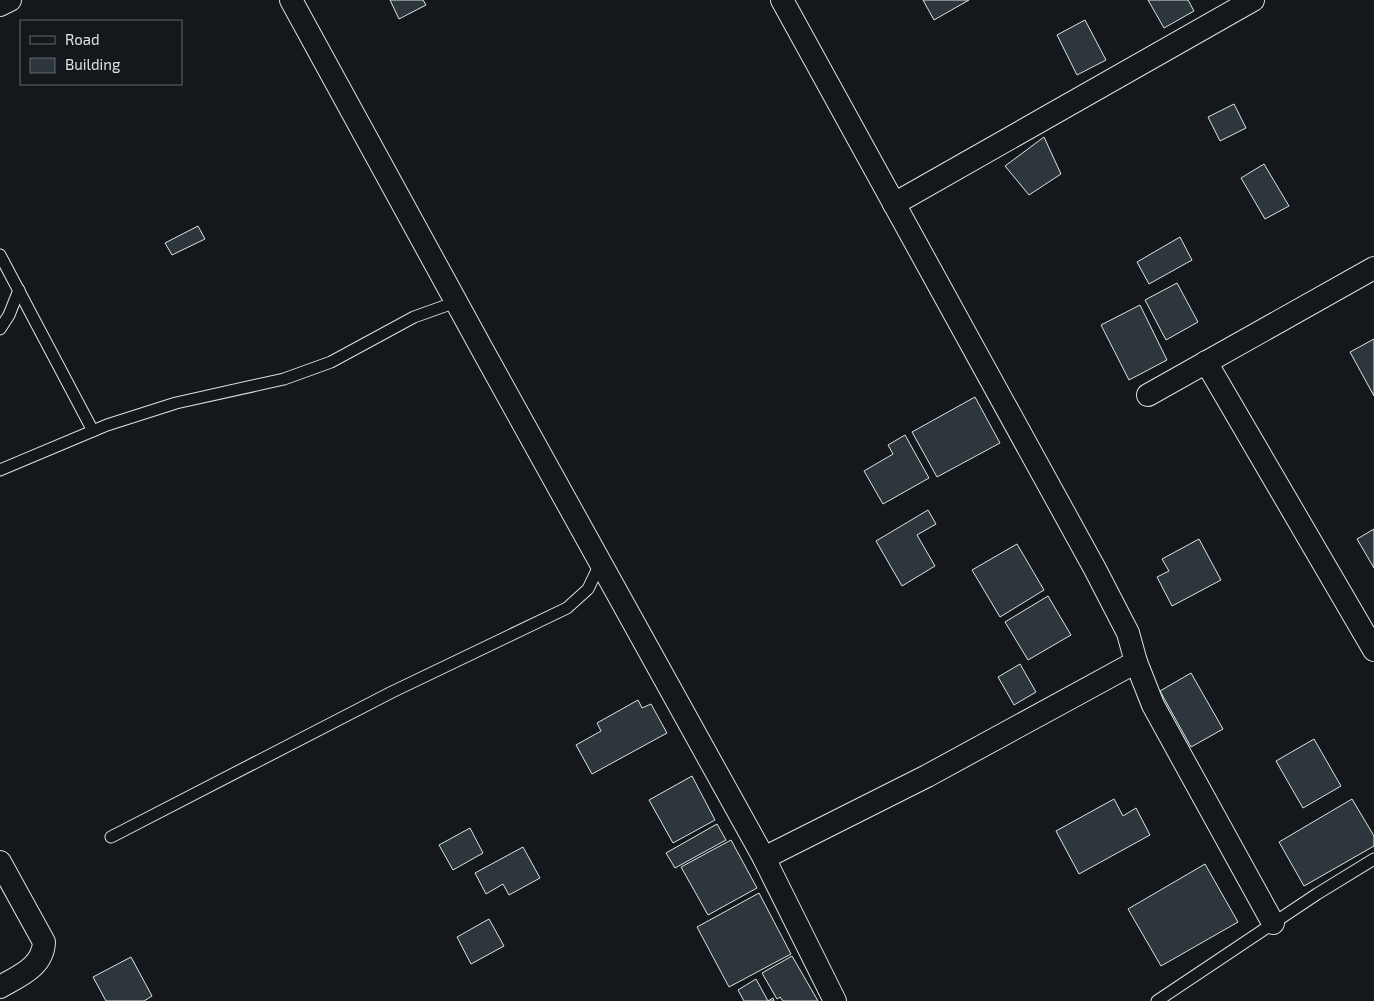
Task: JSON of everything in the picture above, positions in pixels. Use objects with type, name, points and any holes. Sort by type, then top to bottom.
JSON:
[{"type":"street","points":[[0,5],[10,0]]},
{"type":"street","points":[[291,0],[600,564],[764,858],[835,1001]]},
{"type":"street","points":[[782,0],[1114,604],[1128,632],[1136,662],[1153,706],[1273,923]]},
{"type":"street","points":[[894,204],[1253,0]]},
{"type":"street","points":[[1148,395],[1374,268]]},
{"type":"street","points":[[1206,362],[1374,650]]},
{"type":"street","points":[[764,858],[927,776],[1136,662]]},
{"type":"street","points":[[0,862],[44,942],[43,953],[36,963],[24,973],[0,987]]},
{"type":"lane","points":[[0,255],[94,431]]},
{"type":"lane","points":[[0,329],[9,315],[19,290]]},
{"type":"lane","points":[[0,470],[94,431],[176,403],[284,379],[321,366],[414,317],[456,302]]},
{"type":"lane","points":[[111,837],[392,692],[567,608],[588,589],[600,564]]},
{"type":"lane","points":[[1157,1001],[1273,923],[1374,859]]},
{"type":"building","points":[[390,0],[423,0],[426,5],[399,19]]},
{"type":"building","points":[[923,0],[969,0],[934,20]]},
{"type":"building","points":[[1148,0],[1188,0],[1194,11],[1164,28]]},
{"type":"building","points":[[1085,20],[1106,60],[1077,75],[1057,35]]},
{"type":"building","points":[[1234,104],[1246,128],[1220,141],[1208,117]]},
{"type":"building","points":[[1044,137],[1061,174],[1029,195],[1005,166]]},
{"type":"building","points":[[1264,164],[1289,206],[1265,219],[1241,178]]},
{"type":"building","points":[[198,226],[205,239],[172,255],[165,243]]},
{"type":"building","points":[[1180,237],[1192,260],[1149,284],[1137,262]]},
{"type":"building","points":[[1177,283],[1198,322],[1166,340],[1145,300]]},
{"type":"building","points":[[1140,305],[1167,360],[1129,380],[1101,325]]},
{"type":"building","points":[[1374,339],[1374,396],[1350,352]]},
{"type":"building","points":[[975,397],[1000,443],[937,477],[912,432]]},
{"type":"building","points":[[905,435],[929,478],[883,504],[864,471],[893,454],[888,445]]},
{"type":"building","points":[[928,510],[936,524],[917,535],[935,566],[902,586],[876,541]]},
{"type":"building","points":[[1374,529],[1374,568],[1357,539]]},
{"type":"building","points":[[1199,539],[1221,580],[1172,606],[1157,577],[1169,571],[1162,559]]},
{"type":"building","points":[[1017,544],[1044,590],[1000,617],[972,570]]},
{"type":"building","points":[[1048,596],[1071,635],[1028,660],[1005,622]]},
{"type":"building","points":[[1020,664],[1036,692],[1014,705],[998,677]]},
{"type":"building","points":[[1191,673],[1223,729],[1191,747],[1160,691]]},
{"type":"building","points":[[638,700],[642,708],[651,704],[667,733],[592,774],[576,745],[601,731],[597,723]]},
{"type":"building","points":[[1314,739],[1341,786],[1303,808],[1276,761]]},
{"type":"building","points":[[692,776],[715,820],[673,843],[649,800]]},
{"type":"building","points":[[1114,799],[1123,816],[1136,808],[1150,835],[1079,874],[1056,831]]},
{"type":"building","points":[[1352,799],[1374,836],[1374,846],[1304,886],[1279,842]]},
{"type":"building","points":[[717,824],[726,840],[675,868],[666,853]]},
{"type":"building","points":[[470,828],[483,853],[453,870],[439,845]]},
{"type":"building","points":[[731,840],[757,888],[708,915],[681,867]]},
{"type":"building","points":[[523,847],[540,878],[509,895],[503,884],[486,894],[475,873]]},
{"type":"building","points":[[1205,864],[1238,922],[1161,966],[1128,909]]},
{"type":"building","points":[[759,893],[791,954],[729,987],[697,927]]},
{"type":"building","points":[[489,919],[504,946],[471,964],[457,937]]},
{"type":"building","points":[[792,956],[818,1001],[783,1001],[780,997],[777,999],[762,973]]},
{"type":"building","points":[[131,957],[152,996],[144,1001],[106,1001],[93,977]]},
{"type":"building","points":[[756,979],[768,1001],[744,1001],[738,990]]}]
